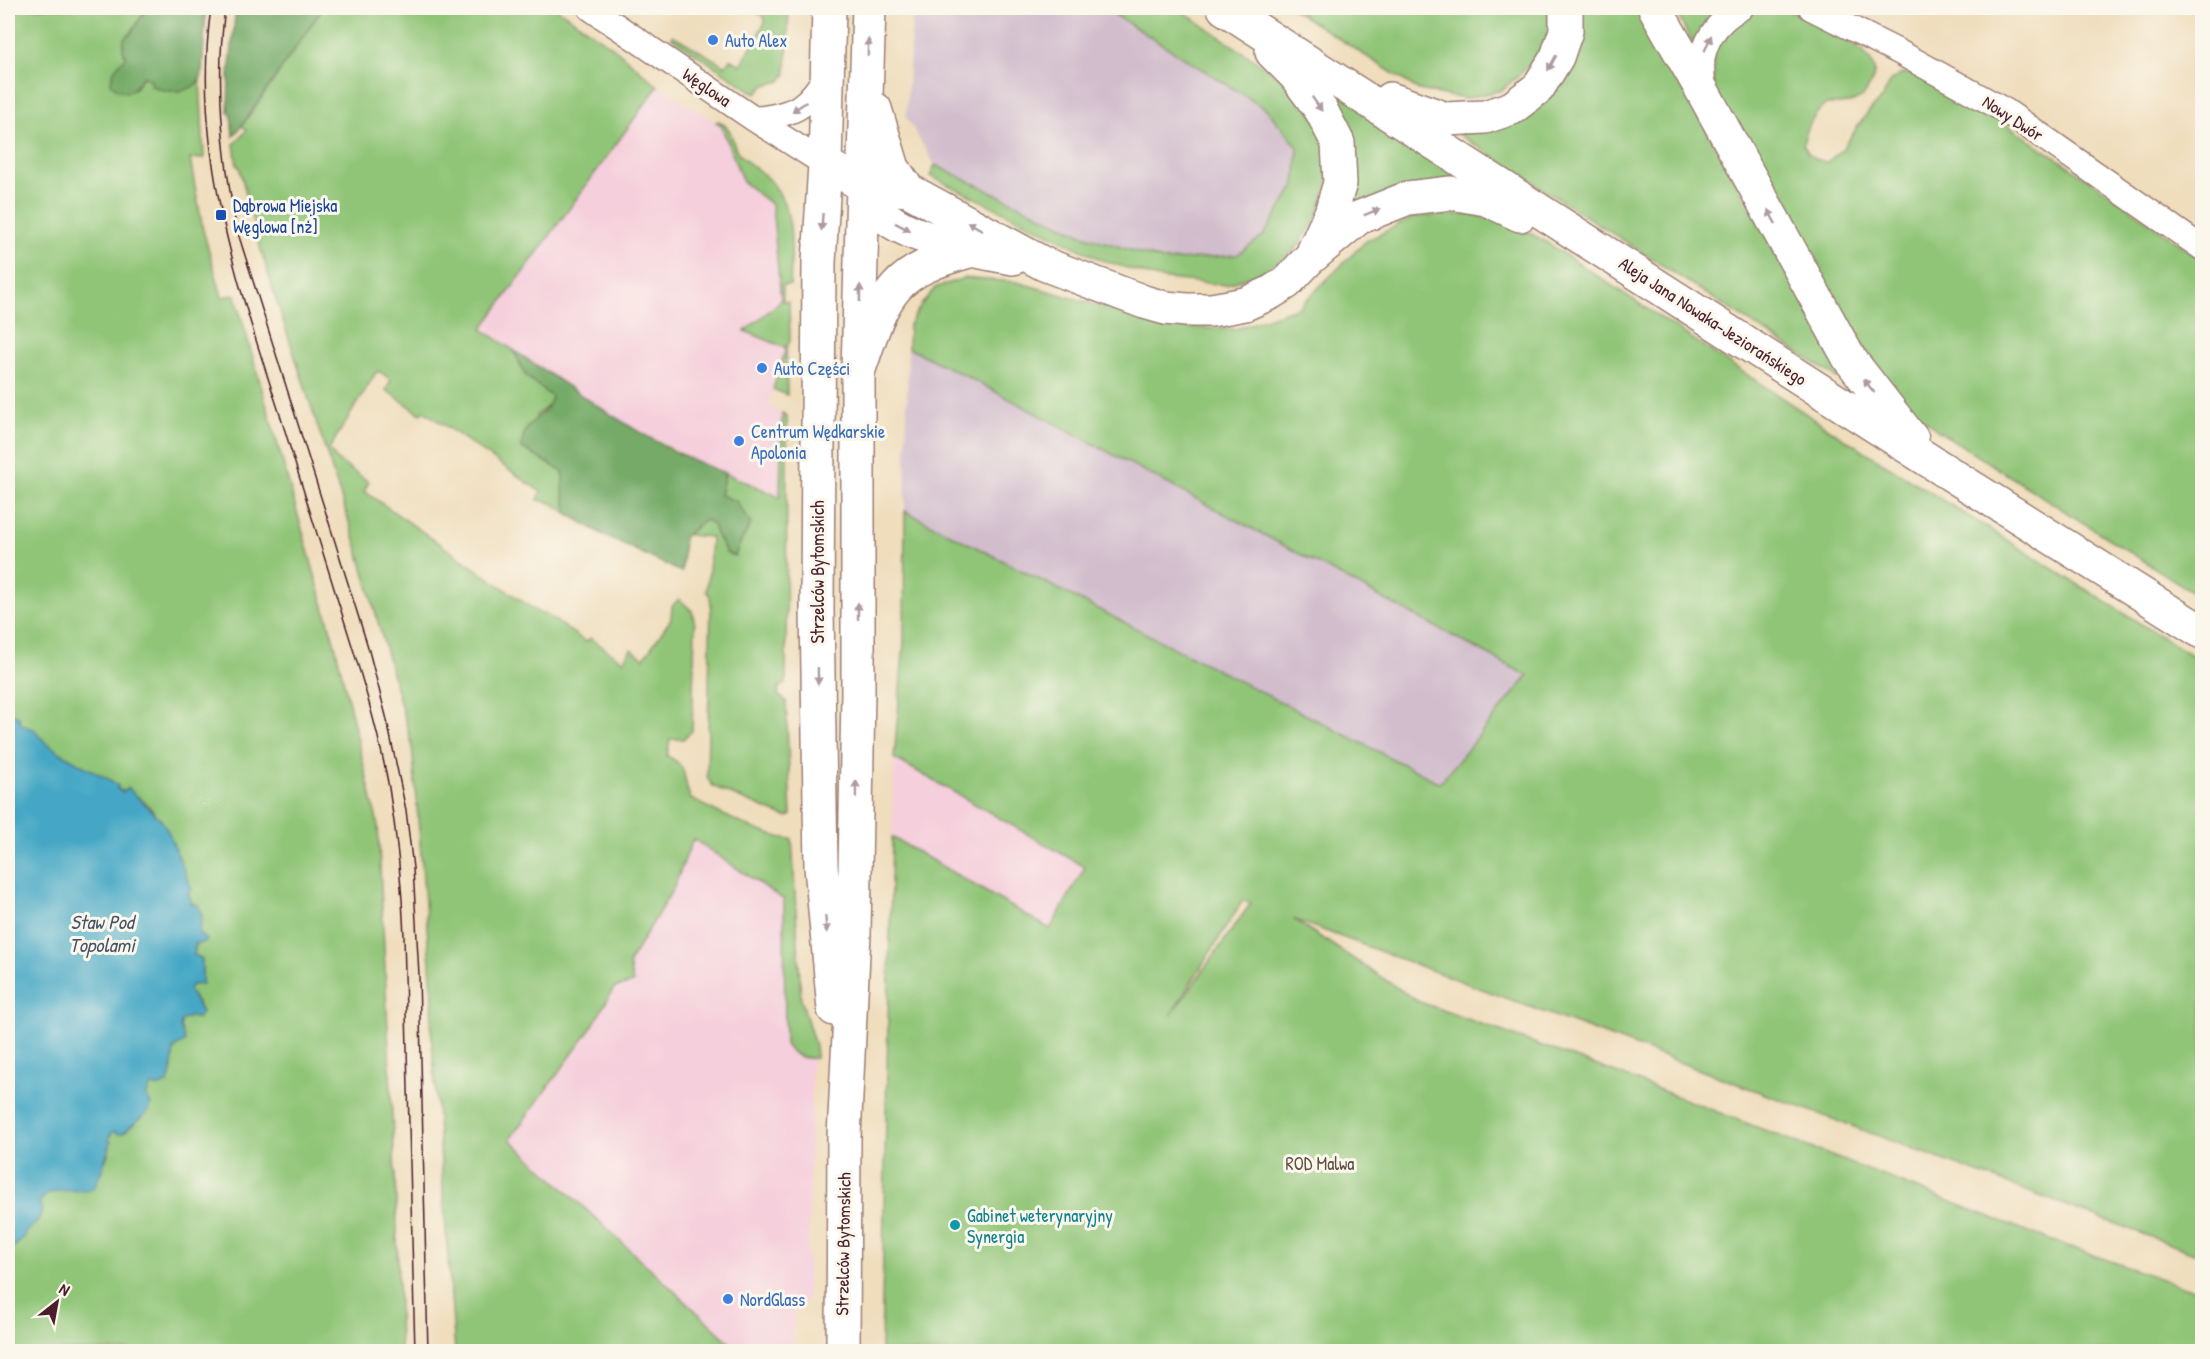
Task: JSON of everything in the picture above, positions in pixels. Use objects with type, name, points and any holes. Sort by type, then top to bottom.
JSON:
[{"type":"main road","name":"Strzelców Bytomskich","points":[[829,8],[825,164],[819,262],[817,609],[821,866],[844,1137]]},
{"type":"main road","name":"Strzelców Bytomskich","points":[[843,1352],[844,1137],[854,934],[858,691],[858,372],[869,8]]},
{"type":"main road","points":[[1340,82],[1446,119],[1485,117],[1512,108],[1538,88],[1557,57],[1566,31],[1566,8]]},
{"type":"main road","points":[[1655,8],[1849,358],[1933,464]]},
{"type":"main road","points":[[1230,11],[1295,75],[1321,110],[1338,143],[1340,183],[1331,213],[1309,260]]},
{"type":"main road","name":"Aleja Jana Nowaka-Jeziorańskiego","points":[[1230,11],[1933,464],[2202,632]]},
{"type":"main road","points":[[868,86],[893,168],[908,190]]},
{"type":"main road","points":[[825,164],[863,185],[908,190],[1044,264],[1123,295],[1165,308],[1211,310],[1245,304],[1270,293],[1286,283],[1358,218],[1408,198],[1451,193],[1486,199],[1607,253]]},
{"type":"main road","points":[[863,185],[886,218],[905,229],[973,250],[1044,264]]},
{"type":"main road","points":[[858,372],[881,310],[898,284],[915,270],[939,259],[973,250]]},
{"type":"street","name":"Węglowa","points":[[590,8],[825,164]]},
{"type":"street","points":[[1703,92],[1703,56],[1712,33],[1722,21],[1741,8]]},
{"type":"street","name":"Nowy Dwór","points":[[1811,8],[1899,52],[2006,111],[2202,248]]},
{"type":"street","points":[[754,119],[790,113],[804,105],[817,91],[828,72]]},
{"type":"shaded area","points":[[913,8],[1104,8],[1266,109],[1298,146],[1295,186],[1263,236],[1237,255],[1167,261],[1082,235],[935,165],[906,117]]},
{"type":"shaded area","points":[[658,86],[721,125],[743,182],[772,205],[786,348],[768,405],[782,413],[780,498],[702,464],[625,423],[482,329]]},
{"type":"shaded area","points":[[908,348],[968,377],[1528,675],[1440,783],[905,511]]},
{"type":"shaded area","points":[[894,758],[1085,867],[1050,929],[892,837]]},
{"type":"shaded area","points":[[693,839],[784,900],[785,1044],[801,1057],[812,1059],[807,1301],[794,1311],[792,1351],[739,1351],[510,1139],[592,1027],[674,887]]},
{"type":"green space","points":[[1773,7],[1794,12],[1836,32],[1861,51],[1870,60],[1874,69],[1872,81],[1861,98],[1851,103],[1826,104],[1814,117],[1803,144],[1815,159],[1827,162],[1841,151],[1868,112],[1882,98],[1891,80],[1904,73],[1919,76],[2000,120],[2106,191],[2202,260],[2202,598],[1937,430],[1906,404],[1886,381],[1847,322],[1714,93],[1713,48],[1719,38],[1747,13]]},
{"type":"green space","points":[[8,8],[147,8],[123,45],[125,60],[136,87],[143,76],[151,80],[151,85],[166,91],[177,91],[200,80],[204,158],[190,159],[203,230],[222,297],[235,295],[335,645],[378,825],[396,1195],[400,1351],[8,1351],[8,1253],[40,1216],[42,1208],[39,1204],[42,1198],[60,1190],[88,1191],[107,1158],[111,1142],[108,1139],[113,1131],[123,1133],[136,1121],[151,1085],[171,1074],[173,1053],[179,1044],[182,1020],[189,1017],[198,1018],[199,1005],[189,991],[191,985],[202,984],[202,959],[194,955],[202,915],[200,909],[192,904],[188,891],[192,890],[171,840],[158,817],[149,807],[139,797],[117,789],[118,786],[112,781],[59,752],[35,730],[23,727],[8,712]]},
{"type":"green space","points":[[147,8],[206,8],[202,74],[194,86],[180,91],[165,90],[151,85],[151,80],[143,76],[133,89],[127,92],[111,85],[115,69],[126,57],[123,50],[124,38],[131,33]]},
{"type":"green space","points":[[236,8],[323,8],[233,136],[231,113],[228,113],[229,75]]},
{"type":"green space","points":[[323,8],[556,8],[614,48],[658,86],[482,329],[513,350],[526,376],[552,397],[550,404],[536,416],[546,461],[563,472],[563,490],[568,514],[552,503],[538,500],[541,492],[424,411],[421,414],[386,390],[391,380],[379,371],[329,449],[337,460],[369,482],[364,491],[542,615],[544,613],[586,642],[590,638],[623,661],[631,649],[644,658],[671,619],[672,606],[679,599],[692,611],[695,625],[692,731],[683,739],[670,739],[667,756],[675,760],[683,769],[691,799],[755,829],[792,839],[801,999],[815,1046],[816,1058],[798,1056],[785,1044],[784,900],[693,839],[674,887],[629,963],[633,983],[614,988],[592,1027],[510,1139],[739,1351],[455,1351],[431,1027],[433,1000],[412,745],[357,546],[257,237],[239,166],[237,166],[234,144],[247,130],[242,126]]},
{"type":"green space","points":[[750,8],[776,8],[785,13],[786,8],[789,8],[786,73],[781,81],[765,85],[756,94],[672,38],[673,35],[725,66],[730,59],[741,65],[765,22],[764,17]]},
{"type":"green space","points":[[1104,8],[1178,8],[1298,90],[1327,136],[1330,177],[1316,220],[1294,251],[1261,273],[1226,285],[1158,278],[1102,260],[930,176],[935,165],[1082,235],[1166,261],[1237,255],[1263,236],[1295,186],[1298,147],[1266,109]]},
{"type":"green space","points":[[1291,8],[1548,8],[1548,34],[1532,63],[1502,90],[1464,99],[1419,90]]},
{"type":"green space","points":[[1576,8],[1638,8],[1844,375],[1837,378],[1458,134],[1489,129]]},
{"type":"green space","points":[[1674,8],[1721,8],[1696,50]]},
{"type":"green space","points":[[1326,84],[1481,183],[1342,217],[1348,129]]},
{"type":"green space","points":[[719,121],[729,129],[740,155],[765,176],[777,190],[788,215],[791,243],[790,285],[783,285],[783,301],[789,302],[790,341],[786,348],[745,331],[781,301],[772,205],[743,182],[721,125],[716,122]]},
{"type":"green space","name":"ROD Malwa","points":[[1454,214],[1497,217],[1543,240],[1832,431],[2202,662],[2202,1256],[1293,919],[1417,1001],[1603,1068],[2050,1240],[2202,1293],[2202,1351],[881,1352],[892,837],[1050,929],[1085,867],[894,758],[904,643],[905,511],[1440,783],[1528,676],[968,377],[908,348],[909,325],[935,288],[964,278],[1017,282],[1173,327],[1236,329],[1299,307],[1366,241],[1414,217]],"holes":[[[1243,900],[1251,903],[1172,1014]]]},
{"type":"green space","points":[[786,348],[787,395],[773,389]]},
{"type":"green space","points":[[513,350],[642,433],[725,473],[720,495],[736,501],[751,524],[735,556],[726,553],[715,533],[714,526],[707,520],[684,536],[682,572],[602,534],[568,514],[563,490],[563,472],[522,448],[526,430],[550,404],[552,397],[526,376]]},
{"type":"green space","points":[[782,413],[787,416],[786,684],[779,687],[778,695],[786,701],[791,816],[785,817],[721,790],[712,785],[707,777],[711,604],[710,596],[706,591],[711,537],[687,535],[696,525],[707,520],[714,526],[715,533],[726,553],[735,556],[751,524],[736,501],[720,495],[725,473],[780,497]]},
{"type":"water","name":"Staw Pod Topolami","points":[[8,712],[19,717],[23,725],[35,730],[59,752],[112,781],[118,786],[117,789],[123,792],[128,788],[161,820],[168,831],[192,890],[188,892],[191,904],[197,904],[202,916],[199,934],[207,939],[205,942],[195,944],[194,955],[202,959],[202,984],[191,985],[189,991],[202,1012],[198,1018],[189,1017],[182,1020],[180,1026],[185,1042],[174,1048],[171,1074],[167,1084],[158,1087],[151,1086],[146,1095],[151,1104],[149,1111],[123,1133],[113,1131],[108,1139],[111,1142],[93,1189],[56,1191],[43,1198],[39,1204],[42,1208],[40,1216],[35,1224],[26,1231],[22,1239],[8,1253]]},
{"type":"tram line","points":[[211,8],[206,61],[207,112],[222,214],[248,315],[366,692],[379,740],[392,806],[404,936],[415,1352]]},
{"type":"tram line","points":[[225,8],[220,92],[227,175],[237,230],[368,647],[386,716],[406,810],[413,868],[419,975],[428,1352]]},
{"type":"place","name":"Auto Alex","points":[[713,40]]},
{"type":"place","name":"Dąbrowa Miejska Węglowa [nż]","points":[[221,215]]},
{"type":"place","name":"Auto Części","points":[[762,368]]},
{"type":"place","name":"Centrum Wędkarskie Apolonia","points":[[739,441]]},
{"type":"place","name":"Gabinet weterynaryjny Synergia","points":[[955,1225]]},
{"type":"place","name":"NordGlass","points":[[728,1299]]}]
